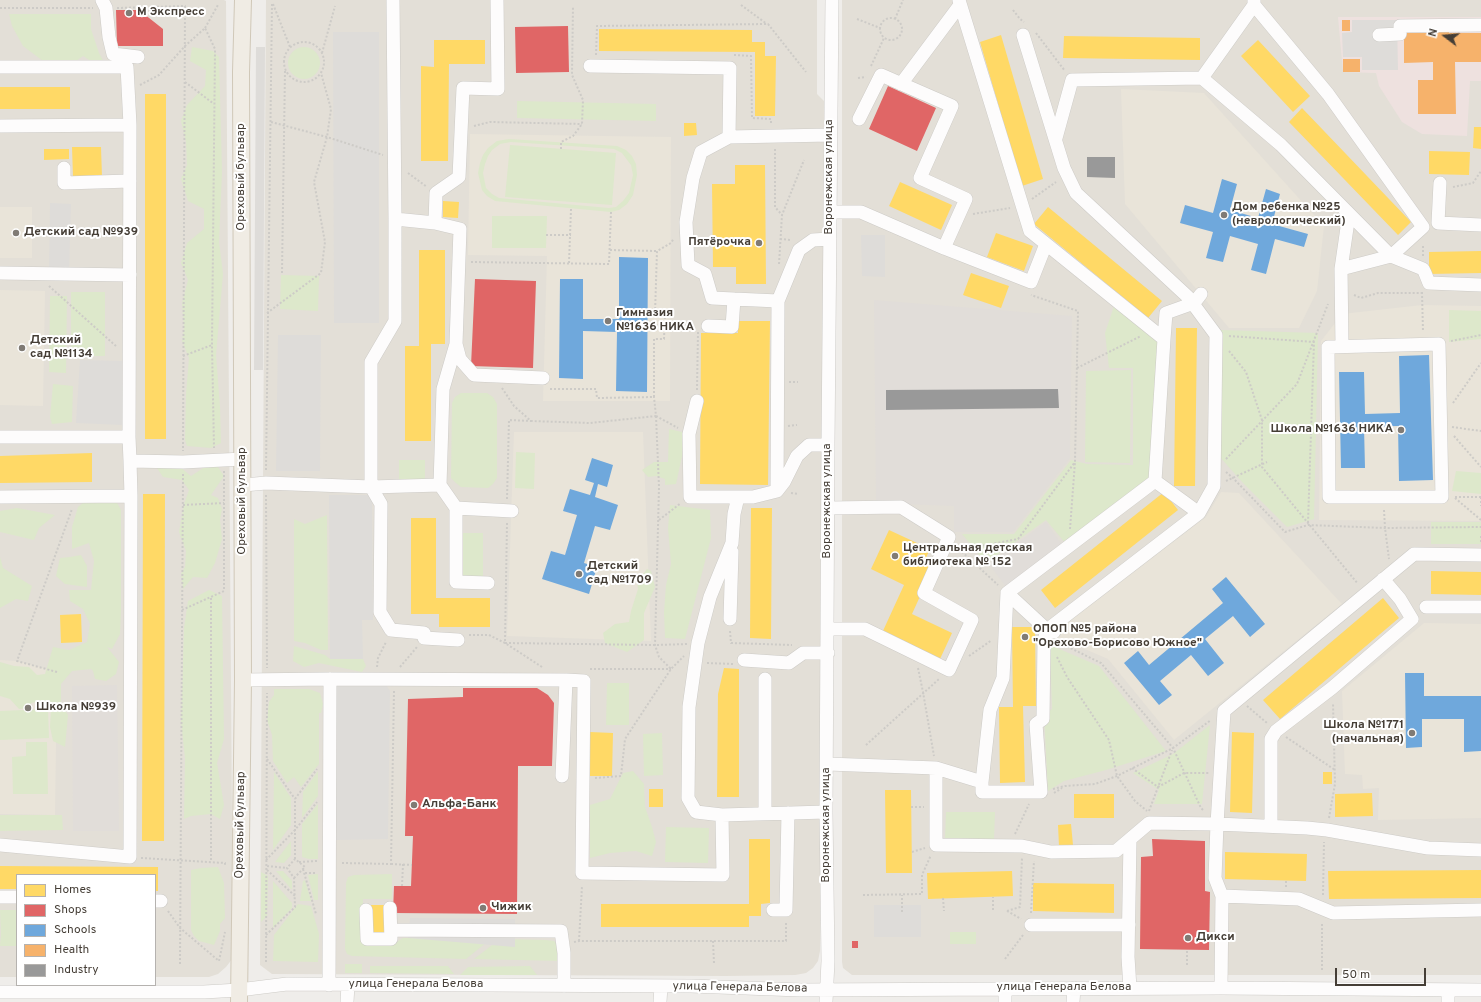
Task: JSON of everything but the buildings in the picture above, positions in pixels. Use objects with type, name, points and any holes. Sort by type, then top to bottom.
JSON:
[{"type":"main road","name":"Ореховый бульвар","points":[[239,996],[244,485],[241,78],[243,0]]},
{"type":"street","points":[[393,0],[395,321],[371,362],[372,487],[381,504],[380,612],[391,630],[424,633],[424,638],[458,640]]},
{"type":"street","points":[[435,223],[436,193],[459,177],[463,88],[498,88],[497,0]]},
{"type":"street","name":"Воронежская улица","points":[[826,996],[828,961],[826,812],[832,0]]},
{"type":"street","points":[[902,84],[960,3]]},
{"type":"street","points":[[960,3],[1030,231],[1164,339]]},
{"type":"street","points":[[1202,78],[1254,3],[1328,94],[1423,227],[1391,256],[1341,269]]},
{"type":"street","points":[[104,4],[113,54],[138,57]]},
{"type":"street","points":[[1379,35],[1400,34],[1400,26],[1481,25]]},
{"type":"street","points":[[1027,29],[1064,168],[1076,193],[1198,298],[1216,335],[1214,486],[1199,513],[1049,632],[1042,719],[1036,724],[1041,792],[982,792],[990,710],[1003,678],[1007,593],[1155,481],[1166,313],[1198,298]]},
{"type":"street","points":[[590,66],[730,68],[729,137]]},
{"type":"street","points":[[0,67],[126,67],[130,126],[131,496],[130,857],[0,845]]},
{"type":"street","points":[[858,119],[881,75],[952,106],[920,178],[966,199],[944,248]]},
{"type":"street","points":[[1056,138],[1072,80],[1202,78],[1282,145],[1391,256],[1423,269],[1428,283],[1481,286]]},
{"type":"street","points":[[0,126],[130,126]]},
{"type":"street","points":[[778,301],[712,298],[705,274],[688,265],[686,222],[692,178],[701,152],[729,137],[830,135]]},
{"type":"street","points":[[64,168],[64,182],[130,181]]},
{"type":"street","points":[[1440,186],[1438,224],[1481,225]]},
{"type":"street","points":[[831,212],[860,212],[944,248],[1031,282],[1046,244]]},
{"type":"street","points":[[1342,346],[1341,269],[1349,214]]},
{"type":"street","points":[[395,219],[435,223],[460,229],[456,344],[443,389],[440,485],[456,508],[456,582],[488,583]]},
{"type":"street","points":[[778,491],[778,301],[799,250],[813,240],[830,239]]},
{"type":"street","points":[[0,273],[130,275]]},
{"type":"street","points":[[708,326],[732,327],[734,299]]},
{"type":"street","points":[[456,344],[460,359],[474,375],[544,378]]},
{"type":"street","points":[[1439,344],[1443,424],[1442,497],[1329,497],[1328,347],[1439,344]]},
{"type":"street","points":[[697,401],[689,434],[690,497],[753,497],[778,491],[797,456],[805,448],[809,445],[828,446]]},
{"type":"street","points":[[0,437],[130,437]]},
{"type":"street","points":[[130,461],[183,462],[243,459]]},
{"type":"street","points":[[1155,481],[1199,513]]},
{"type":"street","points":[[244,485],[266,484],[372,487],[440,485]]},
{"type":"street","points":[[0,497],[131,496]]},
{"type":"street","points":[[730,619],[732,543],[734,514],[738,497]]},
{"type":"street","points":[[828,629],[865,629],[949,670],[972,620],[924,593],[949,537],[901,507],[829,508]]},
{"type":"street","points":[[456,508],[509,511]]},
{"type":"street","points":[[732,543],[710,597],[698,643],[689,707],[688,798],[696,812],[722,815],[826,812]]},
{"type":"street","points":[[1222,988],[1222,896],[1215,878],[1224,711],[1414,554],[1481,555]]},
{"type":"street","points":[[1271,826],[1271,739],[1276,731],[1415,623],[1387,576]]},
{"type":"street","points":[[1007,593],[1049,632]]},
{"type":"street","points":[[1426,607],[1481,607]]},
{"type":"street","points":[[744,660],[789,663],[802,653],[828,653]]},
{"type":"street","points":[[243,680],[376,680],[397,674],[584,681],[582,873],[723,875],[722,815]]},
{"type":"street","points":[[329,985],[330,679]]},
{"type":"street","points":[[765,679],[765,814]]},
{"type":"street","points":[[562,776],[566,680]]},
{"type":"street","points":[[827,764],[936,768],[982,782]]},
{"type":"street","points":[[936,768],[936,845],[1022,847],[1051,852],[1116,851],[1149,823],[1271,826],[1327,830],[1428,848],[1481,850]]},
{"type":"street","points":[[780,910],[788,813]]},
{"type":"street","points":[[1130,840],[1130,988]]},
{"type":"street","points":[[1222,896],[1299,899],[1333,913],[1481,910]]},
{"type":"street","points":[[0,897],[16,897]]},
{"type":"street","points":[[366,910],[367,939],[391,938],[392,930],[390,908]]},
{"type":"street","points":[[1031,925],[1129,926]]},
{"type":"street","points":[[392,930],[561,931],[564,953],[564,986]]},
{"type":"street","name":"улица Генерала Белова","points":[[0,992],[84,997],[239,996],[287,984],[661,986],[826,996],[1005,989],[1074,988],[1222,988],[1448,996],[1481,990]]},
{"type":"street","points":[[348,984],[348,1002]]},
{"type":"street","points":[[660,1002],[661,986]]},
{"type":"street","points":[[1074,988],[1074,1002]]},
{"type":"street","points":[[1005,989],[1005,1002]]},
{"type":"path","points":[[895,19],[903,0]]},
{"type":"path","points":[[272,3],[290,47]]},
{"type":"path","points":[[0,8],[104,4],[185,6],[180,964]]},
{"type":"path","points":[[128,90],[159,75],[185,46],[205,28],[218,5]]},
{"type":"path","points":[[741,5],[768,24],[806,72]]},
{"type":"path","points":[[267,312],[321,273],[325,242],[314,182],[327,137],[331,109],[321,73],[324,63],[322,53],[335,6]]},
{"type":"path","points":[[561,149],[561,142],[573,136],[582,124],[583,100],[572,75],[573,6]]},
{"type":"path","points":[[1013,10],[1027,29],[1072,80]]},
{"type":"path","points":[[856,19],[880,28]]},
{"type":"path","points":[[888,19],[895,19],[902,27],[902,32],[899,37],[894,40],[884,38],[880,32],[883,22],[888,19]]},
{"type":"path","points":[[603,55],[595,55],[597,26],[768,24]]},
{"type":"path","points":[[182,610],[224,591],[224,503],[219,460],[212,346],[215,49],[205,28]]},
{"type":"path","points":[[869,70],[884,38]]},
{"type":"path","points":[[282,273],[284,57],[290,47],[301,42],[314,44],[322,53]]},
{"type":"path","points":[[728,55],[751,56],[752,118],[771,119],[775,207],[782,215]]},
{"type":"path","points":[[285,69],[293,79],[299,82],[311,81],[321,73]]},
{"type":"path","points":[[858,78],[866,77]]},
{"type":"path","points":[[185,82],[214,104]]},
{"type":"path","points":[[271,122],[327,137],[394,158],[410,176],[436,193]]},
{"type":"path","points":[[462,129],[490,122],[582,124]]},
{"type":"path","points":[[779,270],[782,215],[804,160]]},
{"type":"path","points":[[1440,186],[1473,183],[1481,171]]},
{"type":"path","points":[[569,263],[571,208]]},
{"type":"path","points":[[460,261],[609,264],[611,212]]},
{"type":"path","points":[[546,235],[571,235]]},
{"type":"path","points":[[780,239],[793,240]]},
{"type":"path","points":[[610,250],[656,251],[671,243]]},
{"type":"path","points":[[656,251],[655,314],[665,314],[664,339],[654,339],[654,397],[659,487],[655,645],[659,657],[671,669]]},
{"type":"path","points":[[35,274],[130,358]]},
{"type":"path","points":[[1031,282],[1028,294],[1078,311],[1075,462],[1069,546]]},
{"type":"path","points":[[1342,290],[1361,298],[1378,293],[1422,293]]},
{"type":"path","points":[[1330,298],[1297,384],[1228,457],[1215,465],[1233,478],[1285,532],[1308,525],[1385,528],[1481,527]]},
{"type":"path","points":[[648,326],[664,325]]},
{"type":"path","points":[[697,401],[698,325],[708,326]]},
{"type":"path","points":[[1077,368],[1153,330]]},
{"type":"path","points":[[1216,335],[1314,342]]},
{"type":"path","points":[[1216,335],[1246,372],[1262,420],[1262,467],[1366,594]]},
{"type":"path","points":[[1439,344],[1481,335]]},
{"type":"path","points":[[1308,525],[1314,342]]},
{"type":"path","points":[[183,356],[212,346]]},
{"type":"path","points":[[1443,424],[1481,363]]},
{"type":"path","points":[[544,378],[547,379],[547,389],[596,388],[597,398],[654,397]]},
{"type":"path","points":[[502,388],[514,406],[531,420]]},
{"type":"path","points":[[505,644],[509,511],[509,420],[590,423],[656,416],[689,434]]},
{"type":"path","points":[[1443,424],[1481,431]]},
{"type":"path","points":[[1443,424],[1481,467]]},
{"type":"path","points":[[959,550],[1018,539],[1075,462]]},
{"type":"path","points":[[1214,486],[1267,462]]},
{"type":"path","points":[[57,672],[17,661],[76,496]]},
{"type":"path","points":[[658,520],[690,497]]},
{"type":"path","points":[[1481,506],[1481,497],[1454,497],[1481,520]]},
{"type":"path","points":[[183,505],[224,503]]},
{"type":"path","points":[[1384,521],[1387,576]]},
{"type":"path","points":[[949,537],[959,550],[1007,593]]},
{"type":"path","points":[[210,598],[211,862]]},
{"type":"path","points":[[730,619],[731,643],[786,645]]},
{"type":"path","points":[[376,680],[378,658],[391,630]]},
{"type":"path","points":[[968,657],[1005,631]]},
{"type":"path","points":[[1049,632],[1053,640],[1101,663],[1173,748],[1201,808],[1217,824]]},
{"type":"path","points":[[489,635],[544,668]]},
{"type":"path","points":[[390,864],[397,674],[424,638]]},
{"type":"path","points":[[505,644],[655,645],[698,643]]},
{"type":"path","points":[[583,779],[621,776],[625,739],[671,669],[698,643]]},
{"type":"path","points":[[914,654],[923,692],[936,768]]},
{"type":"path","points":[[1056,656],[1067,677],[1109,740],[1117,776],[1135,801],[1148,812],[1173,748]]},
{"type":"path","points":[[695,662],[737,665],[744,660]]},
{"type":"path","points":[[588,669],[671,669]]},
{"type":"path","points":[[866,745],[949,670]]},
{"type":"path","points":[[1239,699],[1276,731],[1335,770]]},
{"type":"path","points":[[1065,786],[1095,784],[1117,776],[1173,748],[1224,711]]},
{"type":"path","points":[[267,759],[295,799],[295,859],[287,868]]},
{"type":"path","points":[[295,799],[317,768]]},
{"type":"path","points":[[1132,768],[1158,787]]},
{"type":"path","points":[[1158,787],[1184,773],[1220,773]]},
{"type":"path","points":[[1031,925],[1007,911],[1020,907],[1022,847],[1026,809],[1035,792]]},
{"type":"path","points":[[266,860],[295,830],[317,802]]},
{"type":"path","points":[[863,895],[922,894],[922,875],[936,845]]},
{"type":"path","points":[[1005,959],[1031,925],[1032,882],[1022,847]]},
{"type":"path","points":[[130,857],[225,863],[226,870]]},
{"type":"path","points":[[295,859],[305,867],[303,869],[317,918]]},
{"type":"path","points":[[299,862],[321,860]]},
{"type":"path","points":[[342,870],[342,862],[412,865]]},
{"type":"path","points":[[402,886],[403,864]]},
{"type":"path","points":[[266,935],[295,907],[294,878],[287,868],[267,866]]},
{"type":"path","points":[[266,869],[295,896]]},
{"type":"path","points":[[294,878],[303,869]]},
{"type":"path","points":[[305,873],[321,873]]},
{"type":"path","points":[[582,873],[579,940],[786,941],[780,910]]},
{"type":"path","points":[[902,894],[902,912]]},
{"type":"path","points":[[993,897],[993,910]]},
{"type":"path","points":[[943,898],[944,911]]},
{"type":"path","points":[[158,901],[180,928],[219,961],[226,930]]},
{"type":"path","points":[[713,941],[714,963]]},
{"type":"path","points":[[1187,951],[1187,967]]},
{"type":"shaded area","points":[[0,0],[224,0],[226,1],[233,958],[218,974],[209,977],[156,977],[156,874],[16,874],[16,977],[0,977]]},
{"type":"shaded area","points":[[266,0],[817,0],[817,94],[824,101],[820,951],[818,961],[813,968],[806,973],[795,975],[726,976],[272,974],[260,965]]},
{"type":"shaded area","points":[[842,0],[1481,0],[1481,975],[852,975],[843,968]]},
{"type":"shaded area","points":[[1338,17],[1481,17],[1481,81],[1470,81],[1467,136],[1422,134],[1402,122],[1379,86],[1376,73],[1343,72]]},
{"type":"shaded area","points":[[1352,20],[1397,20],[1398,70],[1362,70],[1362,57],[1343,57],[1342,33],[1352,32]]},
{"type":"shaded area","points":[[333,32],[379,32],[379,323],[334,323]]},
{"type":"shaded area","points":[[256,47],[265,47],[263,370],[254,370]]},
{"type":"shaded area","name":"Дом ребенка №25 (неврологический)","points":[[1121,89],[1204,93],[1324,226],[1317,291],[1299,328],[1229,328],[1125,204]]},
{"type":"shaded area","name":"Гимназия №1636 НИКА","points":[[470,134],[671,137],[670,401],[543,401],[547,256],[468,255]]},
{"type":"shaded area","points":[[50,203],[71,204],[69,274],[49,274]]},
{"type":"shaded area","name":"Детский сад №939","points":[[0,207],[32,207],[32,258],[0,258]]},
{"type":"shaded area","points":[[861,235],[885,235],[885,277],[862,276]]},
{"type":"shaded area","name":"Детский сад №1134","points":[[0,290],[45,291],[43,406],[0,405]]},
{"type":"shaded area","points":[[874,300],[1072,316],[1070,458],[1013,532],[954,532],[954,506],[876,503]]},
{"type":"shaded area","name":"Школа №1636 НИКА","points":[[1422,305],[1481,306],[1481,521],[1319,520],[1321,341],[1342,314]]},
{"type":"shaded area","points":[[278,335],[321,335],[320,471],[276,471]]},
{"type":"shaded area","points":[[80,360],[123,361],[123,425],[76,423]]},
{"type":"shaded area","name":"Детский сад №1709","points":[[514,432],[643,432],[651,641],[507,636]]},
{"type":"shaded area","points":[[1221,492],[1239,493],[1342,604],[1174,740],[1108,659],[1052,635],[1206,517]]},
{"type":"shaded area","points":[[329,495],[372,495],[373,620],[362,620],[363,659],[330,659]]},
{"type":"shaded area","points":[[1046,522],[1063,546],[1007,588],[989,564]]},
{"type":"shaded area","name":"Школа №1771 (начальная)","points":[[1424,623],[1481,624],[1481,818],[1378,820],[1379,788],[1363,789],[1362,775],[1345,774],[1342,691]]},
{"type":"shaded area","name":"Школа №939","points":[[0,660],[17,661],[57,672],[55,815],[0,814]]},
{"type":"shaded area","points":[[117,685],[119,831],[73,831],[72,686]]},
{"type":"shaded area","points":[[333,685],[386,685],[390,691],[388,839],[336,840]]},
{"type":"shaded area","points":[[874,905],[921,905],[921,937],[874,937]]},
{"type":"shaded area","points":[[410,918],[515,919],[515,947],[408,938]]},
{"type":"green space","points":[[9,14],[91,14],[91,29],[99,53],[105,64],[94,63],[83,56],[72,64],[47,64],[23,46],[12,26]]},
{"type":"green space","points":[[192,47],[213,51],[219,57],[222,172],[219,242],[223,274],[216,355],[221,443],[211,448],[187,446],[185,440],[186,394],[189,358],[182,341],[184,328],[182,303],[188,280],[181,263],[187,243],[204,229],[204,209],[188,201],[181,179],[187,165],[186,142],[181,121],[187,105],[205,86],[206,70],[190,61]]},
{"type":"green space","points":[[307,47],[313,49],[318,54],[320,63],[318,72],[313,77],[301,79],[295,77],[290,72],[288,60],[290,54],[295,49]]},
{"type":"green space","points":[[517,101],[656,104],[656,121],[517,118]]},
{"type":"green space","points":[[509,139],[617,146],[626,150],[632,156],[636,164],[637,175],[633,195],[627,204],[619,210],[611,212],[495,201],[487,196],[482,190],[478,173],[483,155],[488,148],[497,141]],"holes":[[[511,142],[614,149],[622,153],[631,165],[633,175],[629,193],[616,207],[609,208],[499,198],[486,188],[483,173],[485,164],[492,150],[500,144]]]},
{"type":"green space","points":[[510,145],[616,153],[612,205],[505,197]]},
{"type":"green space","points":[[492,216],[547,216],[546,248],[492,248]]},
{"type":"green space","points":[[281,275],[319,276],[318,311],[280,309]]},
{"type":"green space","points":[[71,292],[105,292],[105,356],[71,356]]},
{"type":"green space","points":[[50,296],[67,296],[66,373],[49,372]]},
{"type":"green space","points":[[1114,306],[1159,341],[1152,480],[1066,544],[1046,520],[986,563],[962,534],[1014,534],[1071,460],[1087,464],[1133,465],[1133,368],[1109,368],[1105,333]]},
{"type":"green space","points":[[1449,310],[1481,311],[1481,339],[1449,342]]},
{"type":"green space","points":[[1220,330],[1318,333],[1314,519],[1287,527],[1243,483],[1219,456]]},
{"type":"green space","points":[[1131,370],[1130,463],[1085,462],[1086,371]]},
{"type":"green space","points":[[53,384],[73,386],[72,422],[52,424],[50,417]]},
{"type":"green space","points":[[461,393],[487,393],[493,397],[497,404],[497,478],[488,488],[461,487],[451,478],[452,403],[455,397]]},
{"type":"green space","points":[[669,429],[682,432],[684,447],[676,484],[665,485],[665,479],[656,476],[648,477],[642,470],[654,462],[668,462]]},
{"type":"green space","points":[[516,452],[535,453],[534,489],[515,488]]},
{"type":"green space","points":[[399,460],[425,460],[425,483],[399,483]]},
{"type":"green space","points":[[208,465],[218,467],[224,476],[211,495],[218,498],[222,509],[220,520],[222,539],[215,563],[207,578],[193,577],[183,589],[181,574],[185,567],[186,551],[179,532],[184,504],[189,490],[182,480],[163,477],[157,468],[166,466],[180,467],[191,476]]},
{"type":"green space","points":[[1456,471],[1481,473],[1481,494],[1452,491]]},
{"type":"green space","points":[[85,501],[116,501],[121,510],[120,634],[112,649],[107,647],[119,662],[116,674],[106,681],[95,679],[91,669],[72,671],[61,684],[61,704],[68,715],[65,747],[53,741],[50,727],[51,708],[42,701],[31,703],[29,708],[19,709],[10,699],[0,696],[0,662],[14,666],[29,667],[37,675],[45,674],[53,647],[69,650],[87,642],[90,624],[83,609],[70,601],[69,590],[91,590],[94,561],[89,543],[72,549],[72,527],[78,507]]},
{"type":"green space","points":[[670,505],[710,510],[711,538],[685,639],[665,638],[664,612],[666,585],[671,564],[668,528]]},
{"type":"green space","points":[[17,508],[55,515],[39,528],[34,540],[0,532],[0,511]]},
{"type":"green space","points":[[327,515],[328,650],[321,650],[305,643],[294,641],[294,519],[305,524]]},
{"type":"green space","points":[[1431,522],[1481,522],[1481,544],[1431,544]]},
{"type":"green space","points":[[459,533],[483,533],[483,579],[459,579]]},
{"type":"green space","points":[[81,555],[87,566],[87,587],[65,584],[56,576],[60,558]]},
{"type":"green space","points":[[0,557],[3,568],[32,586],[28,601],[16,599],[0,608]]},
{"type":"green space","points":[[647,569],[651,571],[655,587],[644,613],[644,640],[627,652],[605,643],[603,633],[615,624],[629,622],[638,589],[637,582]]},
{"type":"green space","points":[[209,590],[222,596],[224,739],[217,763],[224,805],[220,819],[211,814],[191,816],[184,819],[185,758],[181,722],[184,628],[188,601]]},
{"type":"green space","points":[[1050,645],[1099,666],[1166,751],[1106,770],[1064,781],[1048,791],[1044,715],[1052,709]]},
{"type":"green space","points":[[294,646],[325,655],[330,659],[363,659],[366,666],[362,672],[319,663],[304,667],[293,661]]},
{"type":"green space","points":[[607,683],[629,683],[629,725],[606,725]]},
{"type":"green space","points":[[274,689],[309,689],[320,693],[323,704],[321,713],[319,713],[319,764],[301,787],[294,777],[287,783],[273,761],[272,735],[267,720],[269,702],[274,695]]},
{"type":"green space","points":[[48,709],[49,738],[0,740],[0,711]]},
{"type":"green space","points":[[1210,725],[1202,804],[1154,804],[1159,790],[1133,773],[1173,754]]},
{"type":"green space","points":[[662,733],[663,775],[644,776],[643,734]]},
{"type":"green space","points":[[26,742],[47,742],[48,794],[13,794],[12,757],[26,756]]},
{"type":"green space","points":[[318,771],[318,796],[302,818],[303,792]]},
{"type":"green space","points":[[633,771],[644,784],[645,807],[656,842],[652,856],[636,851],[610,853],[590,858],[590,805],[610,799],[623,773]]},
{"type":"green space","points":[[274,772],[291,798],[291,825],[273,850]]},
{"type":"green space","points":[[318,804],[318,859],[309,859],[302,857],[302,824]]},
{"type":"green space","points":[[946,812],[995,812],[994,839],[945,838]]},
{"type":"green space","points":[[0,815],[62,815],[63,830],[0,831]]},
{"type":"green space","points":[[666,827],[709,828],[708,863],[665,862]]},
{"type":"green space","points":[[291,841],[291,855],[284,863],[275,862]]},
{"type":"green space","points":[[218,867],[224,883],[225,918],[220,924],[220,931],[214,945],[199,941],[191,930],[191,870]]},
{"type":"green space","points":[[276,871],[283,871],[292,881],[292,890]]},
{"type":"green space","points":[[261,872],[268,876],[267,916],[261,922]]},
{"type":"green space","points":[[318,874],[318,900],[314,900],[308,875]]},
{"type":"green space","points":[[392,874],[392,899],[363,899],[362,944],[392,945],[403,938],[492,938],[466,959],[352,956],[347,954],[345,949],[346,883],[348,877],[354,875]]},
{"type":"green space","points":[[305,880],[311,901],[300,901],[303,881]]},
{"type":"green space","points":[[273,881],[292,903],[292,908],[273,928]]},
{"type":"green space","points":[[298,904],[311,906],[319,934],[318,962],[273,961],[274,935]]},
{"type":"green space","points":[[0,910],[16,910],[16,946],[0,946]]},
{"type":"green space","points":[[950,932],[976,932],[976,944],[950,944]]},
{"type":"green space","points":[[500,939],[554,941],[558,945],[562,961],[474,959]]},
{"type":"green space","points":[[345,964],[362,964],[362,973],[345,973]]},
{"type":"green space","points":[[370,966],[448,966],[454,974],[370,973]]},
{"type":"green space","points":[[530,966],[537,975],[460,975],[468,967]]},
{"type":"place","name":"М Экспресс","points":[[129,13]]},
{"type":"place","name":"Дом ребенка №25 (неврологический)","points":[[1224,215]]},
{"type":"place","name":"Детский сад №939","points":[[16,233]]},
{"type":"place","name":"Пятёрочка","points":[[759,243]]},
{"type":"place","name":"Гимназия №1636 НИКА","points":[[608,321]]},
{"type":"place","name":"Детский сад №1134","points":[[22,348]]},
{"type":"place","name":"Школа №1636 НИКА","points":[[1401,430]]},
{"type":"place","name":"Центральная детская библиотека № 152","points":[[895,556]]},
{"type":"place","name":"Детский сад №1709","points":[[579,574]]},
{"type":"place","name":"ОПОП №5 района \"Орехово-Борисово Южное\"","points":[[1025,637]]},
{"type":"place","name":"Школа №939","points":[[28,708]]},
{"type":"place","name":"Школа №1771 (начальная)","points":[[1412,733]]},
{"type":"place","name":"Альфа-Банк","points":[[414,805]]},
{"type":"place","name":"Чижик","points":[[483,908]]},
{"type":"place","name":"Дикси","points":[[1188,938]]}]
